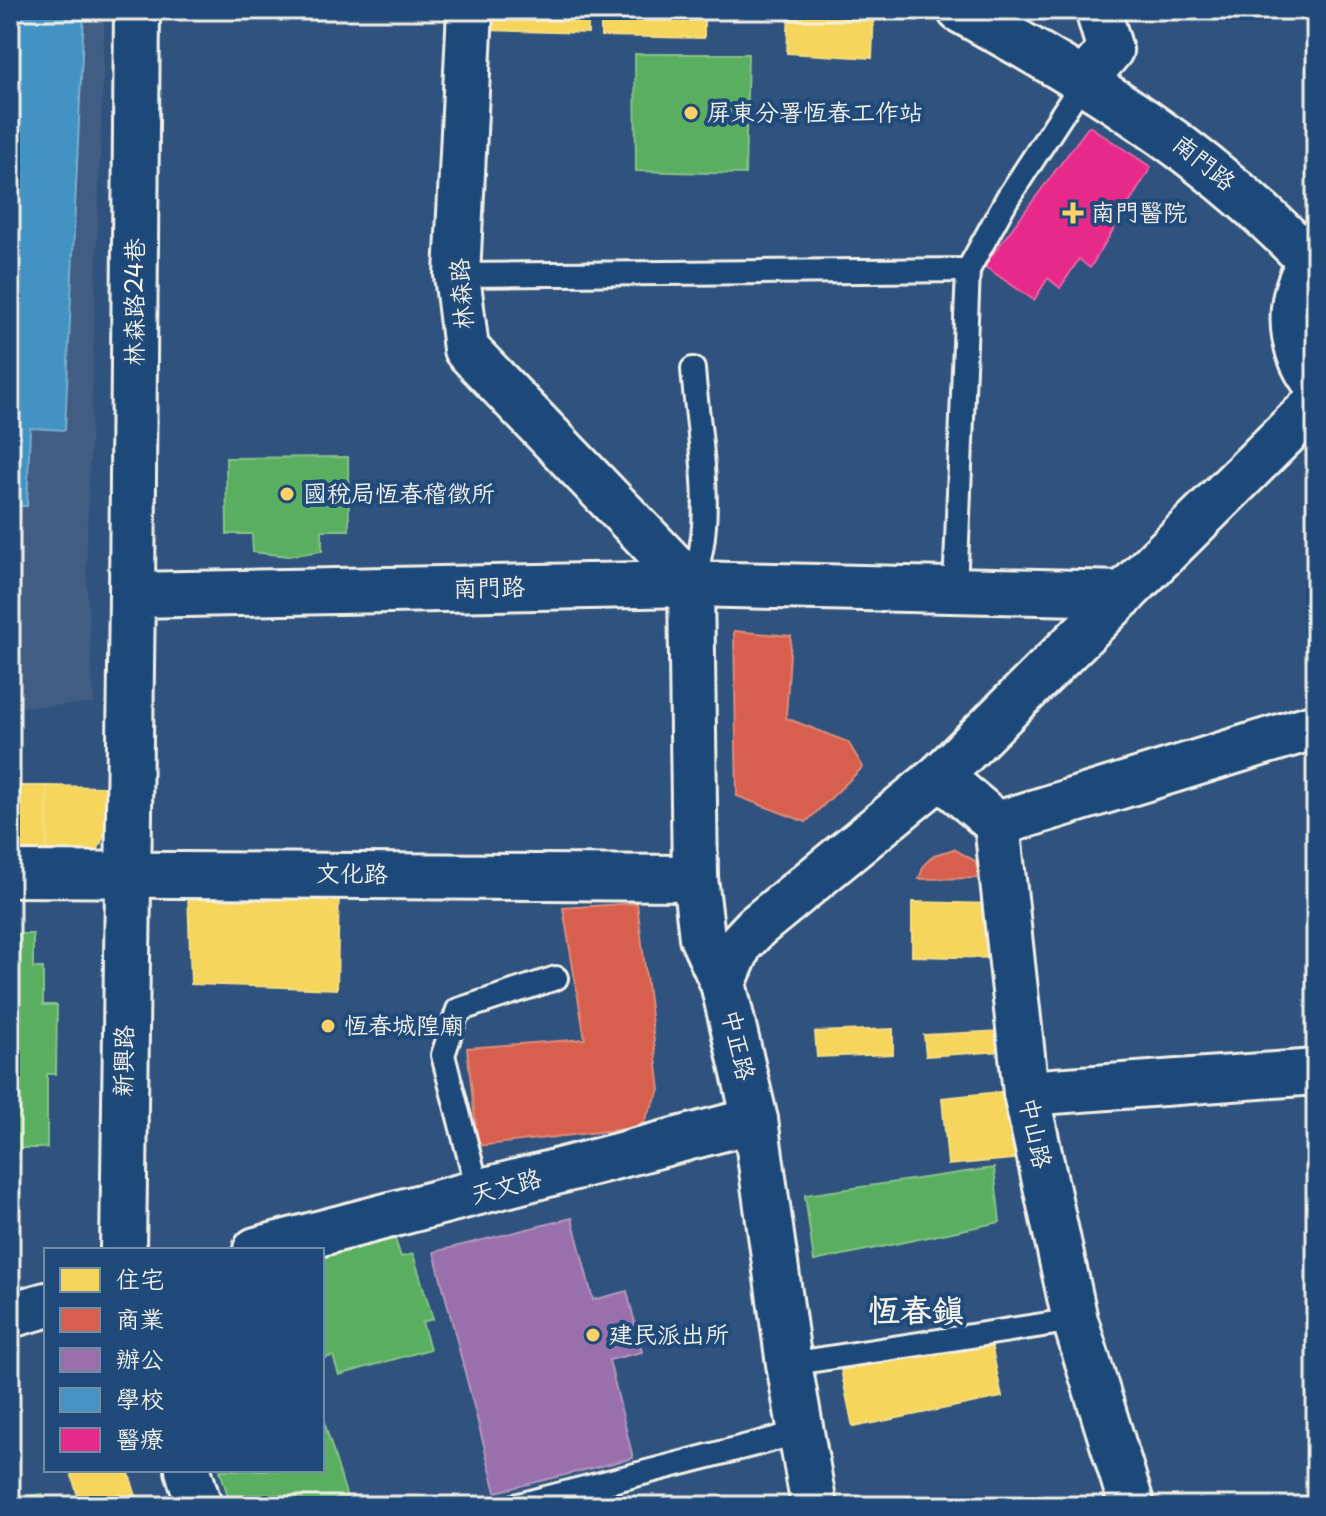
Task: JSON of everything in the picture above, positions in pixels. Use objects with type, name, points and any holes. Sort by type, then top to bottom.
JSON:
[{"type":"street","name":"林森路24巷","points":[[132,595],[137,10]]},
{"type":"street","name":"林森路","points":[[470,10],[457,275],[466,349],[691,584]]},
{"type":"street","name":"南門路","points":[[960,10],[1083,82],[1193,154],[1263,212],[1313,259]]},
{"type":"street","points":[[1083,82],[1110,50],[1098,10]]},
{"type":"street","points":[[1313,259],[1294,306],[1294,330],[1299,353],[1316,383]]},
{"type":"street","points":[[723,983],[740,944],[756,927],[940,776],[1316,403]]},
{"type":"street","name":"南門路","points":[[132,595],[691,584],[1124,594]]},
{"type":"street","name":"中正路","points":[[691,584],[695,878],[702,937],[723,983],[755,1120],[789,1364],[814,1506]]},
{"type":"street","points":[[126,872],[132,595]]},
{"type":"street","points":[[940,776],[997,824],[1316,726]]},
{"type":"street","name":"中山路","points":[[997,824],[1026,1093],[1075,1320],[1132,1506]]},
{"type":"street","name":"文化路","points":[[10,874],[126,872],[695,878]]},
{"type":"street","name":"新興路","points":[[123,1248],[126,872]]},
{"type":"street","points":[[1026,1093],[1316,1072]]},
{"type":"street","name":"天文路","points":[[264,1248],[755,1120]]},
{"type":"street","points":[[10,1315],[44,1306]]},
{"type":"street","points":[[189,1472],[199,1506]]},
{"type":"lane","points":[[955,590],[968,270],[1007,199],[1083,82]]},
{"type":"lane","points":[[457,275],[968,270]]},
{"type":"lane","points":[[691,584],[706,533],[693,369]]},
{"type":"lane","points":[[479,1194],[443,1055],[458,1010],[556,978]]},
{"type":"lane","points":[[789,1364],[1075,1320]]},
{"type":"lane","points":[[515,1506],[802,1432]]},
{"type":"shaded area","points":[[10,10],[105,10],[86,569],[94,704],[10,707]]},
{"type":"building: 住宅","points":[[485,10],[588,10],[588,33],[485,30]]},
{"type":"building: 住宅","points":[[601,10],[704,10],[704,38],[601,36]]},
{"type":"building: 住宅","points":[[789,10],[874,11],[872,58],[787,53]]},
{"type":"building: 住宅","points":[[10,786],[47,786],[47,854],[10,853]]},
{"type":"building: 住宅","points":[[47,786],[106,787],[105,833],[96,854],[47,854]]},
{"type":"building: 住宅","points":[[339,890],[337,989],[191,984],[188,892]]},
{"type":"building: 住宅","points":[[912,902],[997,904],[996,958],[912,956]]},
{"type":"building: 住宅","points":[[893,1029],[893,1054],[817,1057],[815,1032]]},
{"type":"building: 住宅","points":[[1003,1031],[1004,1051],[926,1056],[924,1035]]},
{"type":"building: 住宅","points":[[1018,1090],[1024,1158],[948,1165],[942,1098]]},
{"type":"building: 住宅","points":[[990,1339],[1002,1397],[853,1427],[841,1370]]},
{"type":"building: 住宅","points":[[71,1472],[129,1472],[139,1506],[81,1506]]},
{"type":"building: 商業","points":[[734,631],[791,636],[786,718],[848,742],[863,767],[806,822],[737,796]]},
{"type":"building: 商業","points":[[954,849],[975,861],[981,878],[919,879],[924,865],[934,855]]},
{"type":"building: 商業","points":[[637,903],[660,1090],[641,1127],[478,1146],[467,1048],[585,1039],[563,908]]},
{"type":"building: 辦公","points":[[572,1218],[593,1300],[627,1291],[642,1352],[609,1360],[633,1458],[496,1492],[434,1252]]},
{"type":"building: 學校","points":[[11,10],[84,10],[65,430],[30,428],[27,506],[10,506]]},
{"type":"building: 醫療","name":"南門醫院","points":[[1089,126],[1151,167],[1090,268],[1079,259],[1060,288],[1048,278],[1034,300],[984,266]]},
{"type":"building: 公共","name":"屏東分署恆春工作站","points":[[635,54],[748,54],[745,174],[636,171]]},
{"type":"building: 公共","name":"國稅局恆春稽徵所","points":[[348,457],[349,530],[322,530],[322,551],[288,556],[253,552],[252,534],[227,534],[226,458]]},
{"type":"building: 公共","points":[[10,934],[33,934],[33,968],[43,968],[43,1005],[57,1005],[56,1074],[47,1074],[47,1148],[10,1148]]},
{"type":"building: 公共","points":[[994,1168],[1000,1222],[814,1261],[805,1195]]},
{"type":"building: 公共","points":[[394,1236],[401,1257],[413,1254],[433,1319],[422,1322],[430,1349],[339,1375],[333,1356],[324,1358],[324,1257]]},
{"type":"building: 公共","points":[[324,1422],[349,1504],[231,1506],[221,1472],[324,1472]]},
{"type":"building: 公共","points":[[43,1494],[45,1506],[10,1506],[10,1498]]},
{"type":"place","name":"屏東分署恆春工作站","points":[[691,113]]},
{"type":"place","name":"南門醫院","points":[[1073,213]]},
{"type":"place","name":"國稅局恆春稽徵所","points":[[287,494]]},
{"type":"place","name":"恆春城隍廟","points":[[328,1026]]},
{"type":"place","name":"建民派出所","points":[[593,1335]]},
{"type":"district","name":"恆春鎮","points":[[916,1311]]}]
